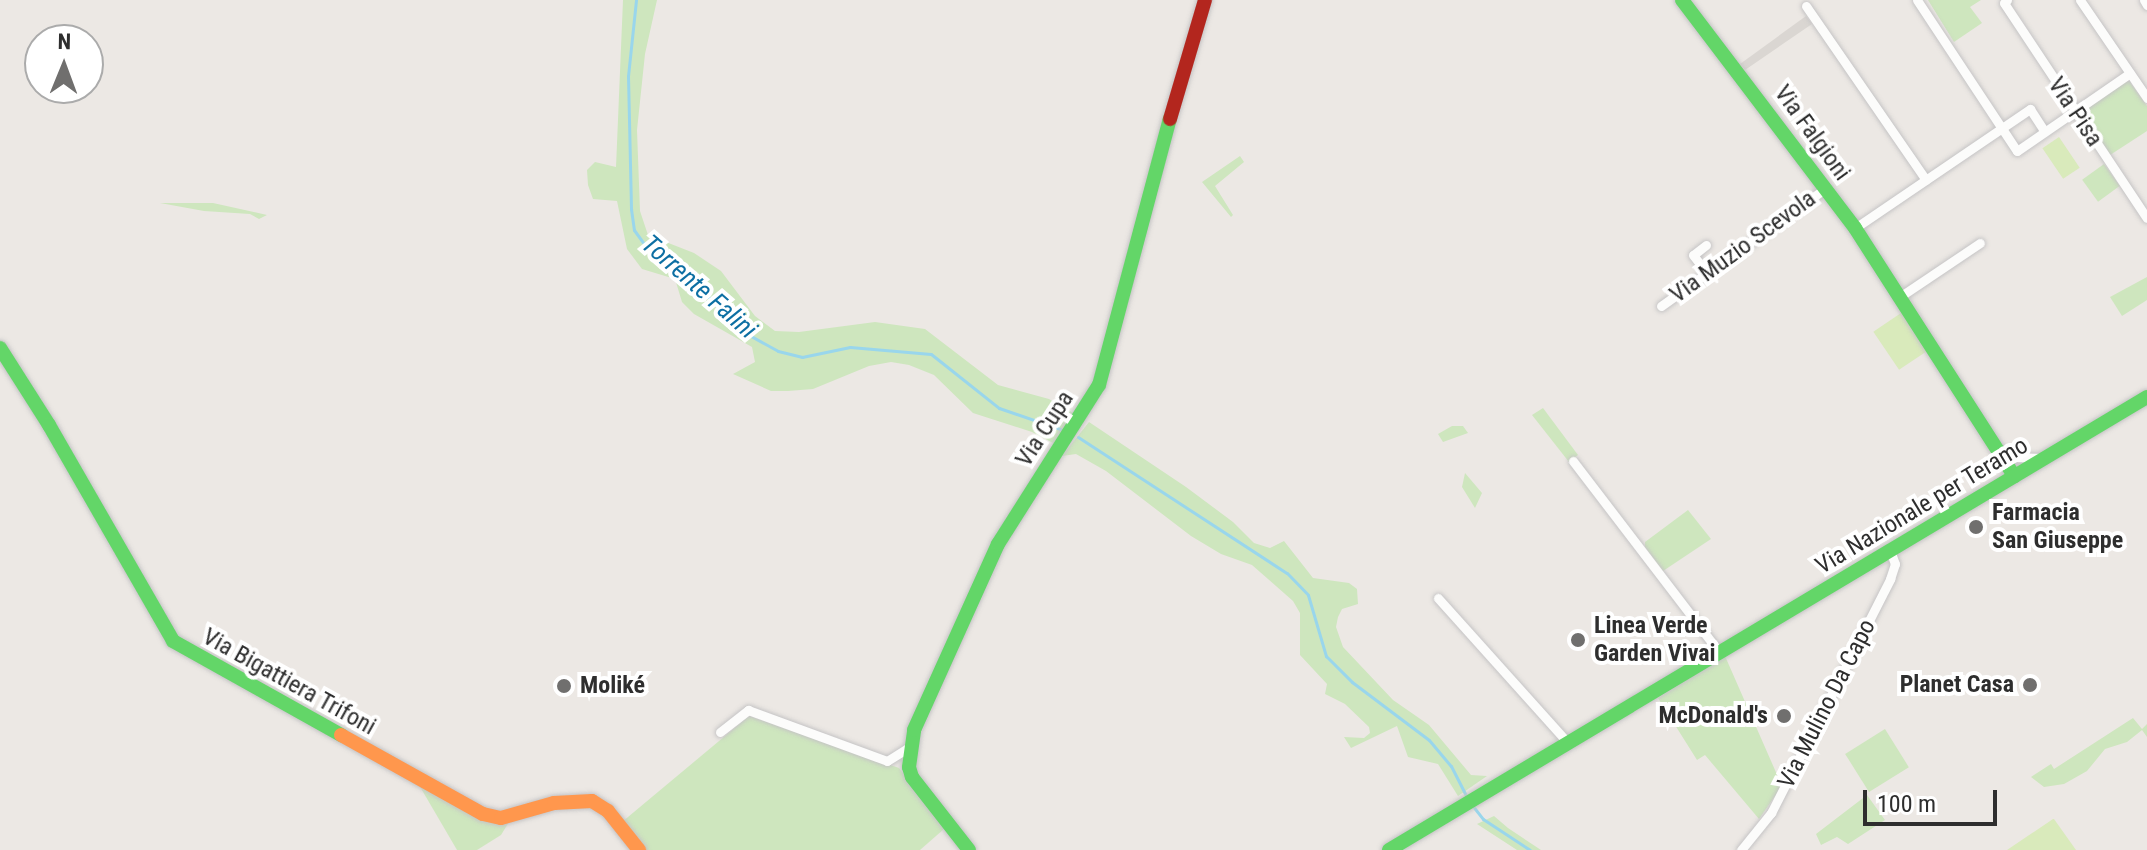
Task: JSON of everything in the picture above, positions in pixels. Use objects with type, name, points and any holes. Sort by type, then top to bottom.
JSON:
[{"type":"street","name":"Via Cupa","points":[[969,850],[912,777],[914,730],[998,544],[1099,385],[1158,154],[1189,62],[1205,0]]},
{"type":"street","name":"Via Falgioni","points":[[1682,0],[1855,228],[1996,443],[2014,476]]},
{"type":"street","points":[[1917,0],[2017,151],[2130,73]]},
{"type":"street","points":[[2080,0],[2147,98]]},
{"type":"street","name":"Via Pisa","points":[[2006,3],[2074,112],[2147,218]]},
{"type":"street","points":[[1806,6],[1926,180]]},
{"type":"street","points":[[1855,228],[2030,109],[2045,132]]},
{"type":"street","name":"Via Muzio Scevola","points":[[1661,306],[1826,188]]},
{"type":"street","points":[[1901,296],[1980,243]]},
{"type":"street","points":[[1706,245],[1693,255],[1707,273]]},
{"type":"street","name":"Via Bigattiera Trifoni","points":[[0,348],[64,449],[173,641],[483,814],[501,818],[554,803],[592,801],[608,811],[639,850]]},
{"type":"street","name":"Via Nazionale per Teramo","points":[[1389,850],[2147,397]]},
{"type":"street","points":[[1996,443],[2014,457],[2048,456]]},
{"type":"street","points":[[1573,461],[1720,653]]},
{"type":"street","name":"Via Mulino Da Capo","points":[[1741,850],[1771,813],[1884,591],[1895,564],[1890,550]]},
{"type":"street","points":[[1438,598],[1568,743]]},
{"type":"street","points":[[720,732],[748,710],[887,761],[911,746]]},
{"type":"green space","points":[[623,0],[657,0],[645,54],[637,130],[640,211],[648,235],[694,253],[721,271],[755,316],[775,331],[799,332],[875,322],[925,329],[998,385],[1049,399],[1075,414],[1055,444],[1032,432],[973,413],[934,375],[909,365],[891,362],[869,366],[813,389],[788,391],[771,391],[733,374],[755,362],[752,347],[694,314],[682,302],[675,279],[642,269],[627,249],[617,201],[593,199],[588,185],[587,170],[595,162],[616,167]]},
{"type":"green space","points":[[1928,0],[1981,0],[1970,7],[1982,23],[1954,42]]},
{"type":"green space","points":[[2127,78],[2147,106],[2147,131],[2107,157],[2077,114]]},
{"type":"green space","points":[[2059,137],[2080,168],[2063,179],[2042,148]]},
{"type":"green space","points":[[1240,156],[1244,162],[1215,186],[1233,215],[1231,217],[1202,182]]},
{"type":"green space","points":[[2104,164],[2120,186],[2098,202],[2082,180]]},
{"type":"green space","points":[[160,203],[213,203],[267,215],[259,219],[250,214],[204,211]]},
{"type":"green space","points":[[2147,277],[2147,300],[2122,316],[2110,297]]},
{"type":"green space","points":[[1904,311],[1930,349],[1899,370],[1873,332]]},
{"type":"green space","points":[[1543,408],[1578,455],[1569,462],[1532,415]]},
{"type":"green space","points":[[1089,422],[1186,487],[1233,522],[1254,543],[1270,548],[1284,541],[1313,578],[1349,583],[1357,589],[1358,604],[1342,609],[1338,617],[1336,627],[1343,647],[1393,700],[1429,725],[1471,775],[1487,776],[1458,796],[1438,764],[1408,757],[1397,726],[1351,748],[1344,737],[1364,738],[1370,733],[1369,727],[1345,704],[1325,694],[1327,684],[1300,655],[1300,613],[1293,601],[1252,565],[1221,554],[1191,536],[1106,471],[1076,454],[1062,456]]},
{"type":"green space","points":[[1452,426],[1463,426],[1468,433],[1443,442],[1438,434]]},
{"type":"green space","points":[[1465,473],[1482,493],[1475,508],[1462,487]]},
{"type":"green space","points":[[1688,510],[1711,539],[1663,571],[1645,547],[1645,542]]},
{"type":"green space","points":[[1725,656],[1782,786],[1759,819],[1705,755],[1697,760],[1658,698]]},
{"type":"green space","points":[[749,716],[899,768],[944,829],[920,850],[645,850],[622,822]]},
{"type":"green space","points":[[2133,718],[2142,729],[2147,724],[2147,737],[2142,730],[2127,742],[2105,749],[2087,771],[2064,784],[2044,787],[2031,777],[2051,764],[2054,769]]},
{"type":"green space","points":[[1885,729],[1909,767],[1869,792],[1845,754]]},
{"type":"green space","points":[[419,785],[509,822],[501,835],[477,850],[457,850]]},
{"type":"green space","points":[[1867,795],[1885,820],[1848,844],[1837,837],[1821,845],[1816,834]]},
{"type":"green space","points":[[1494,816],[1541,850],[1517,850],[1477,824]]},
{"type":"green space","points":[[2053,819],[2076,850],[2007,850]]},
{"type":"shaded area","points":[[1806,16],[1812,24],[1745,70],[1740,64]]},
{"type":"waterway","name":"Torrente Falini","points":[[636,0],[628,76],[631,209],[634,230],[649,251],[675,262],[740,330],[778,351],[802,357],[850,347],[931,354],[999,408],[1063,430]]},
{"type":"waterway","name":"Torrente Falini","points":[[1078,437],[1287,573],[1308,595],[1326,656],[1352,682],[1429,740],[1451,766],[1468,799]]},
{"type":"waterway","name":"Torrente Falini","points":[[1472,805],[1483,819],[1530,850]]},
{"type":"traffic: fast","points":[[1682,0],[1855,228],[2014,476]]},
{"type":"traffic: fast","points":[[969,850],[912,777],[909,767],[914,730],[998,544],[1099,385],[1170,119]]},
{"type":"traffic: fast","points":[[0,348],[49,425],[173,641],[341,735]]},
{"type":"traffic: fast","points":[[1389,850],[2147,397]]},
{"type":"traffic: slow","points":[[341,735],[483,814],[501,818],[554,803],[592,801],[608,811],[639,850]]},
{"type":"traffic: jam","points":[[1170,119],[1205,0]]},
{"type":"place","name":"Farmacia San Giuseppe","points":[[1976,527]]},
{"type":"place","name":"Linea Verde Garden Vivai","points":[[1578,640]]},
{"type":"place","name":"Planet Casa","points":[[2030,685]]},
{"type":"place","name":"Moliké","points":[[564,686]]},
{"type":"place","name":"McDonald's","points":[[1784,716]]}]
